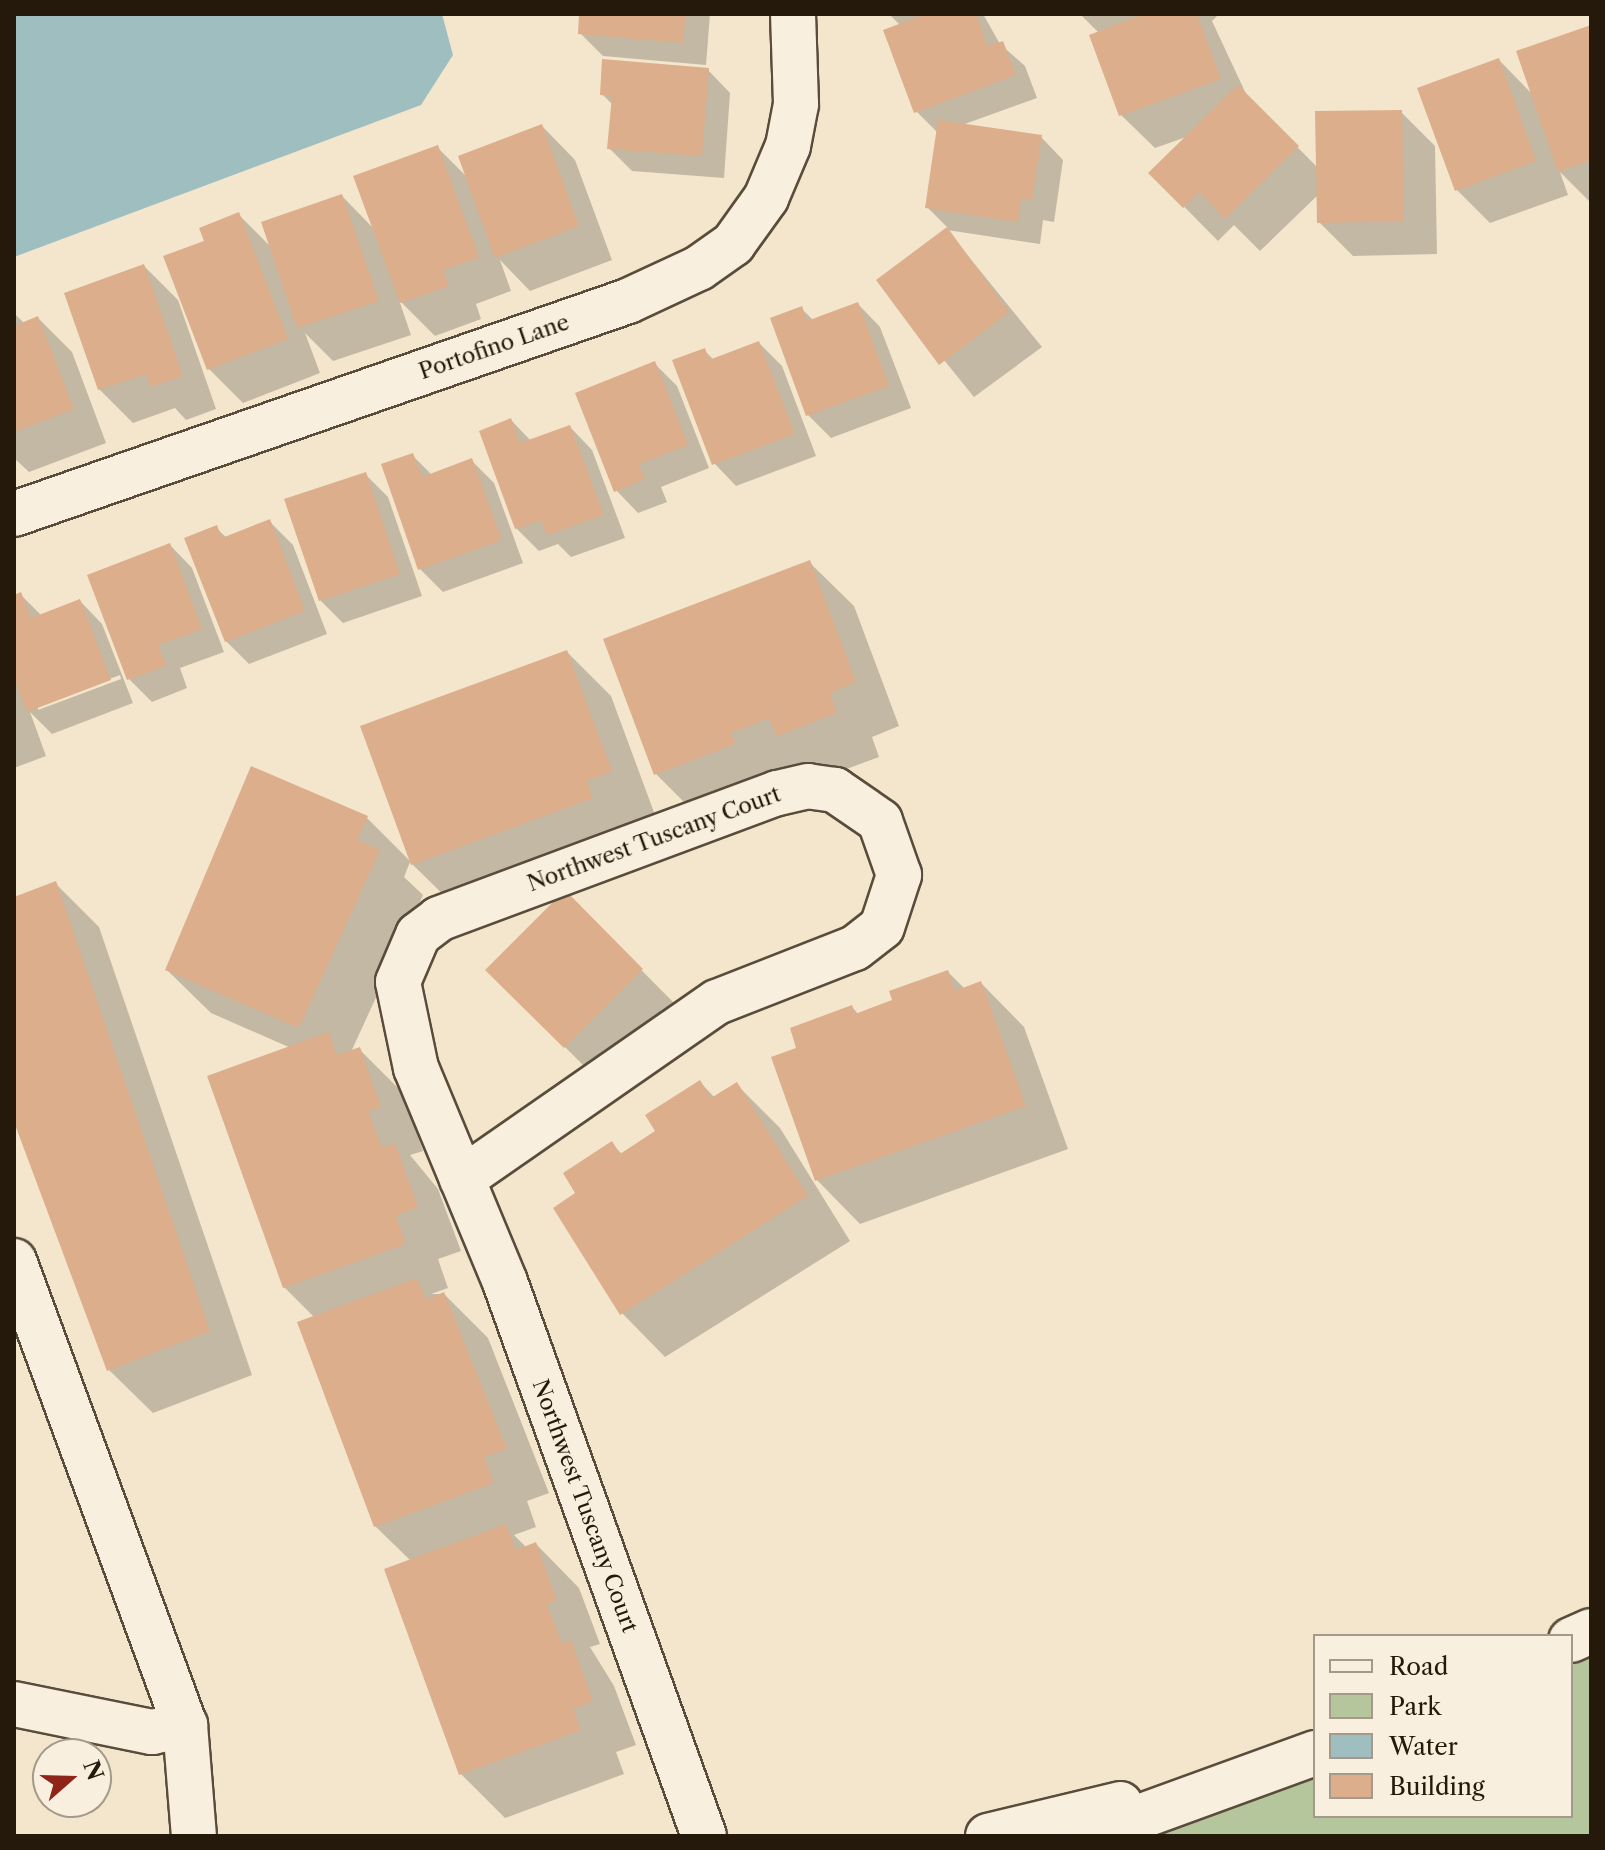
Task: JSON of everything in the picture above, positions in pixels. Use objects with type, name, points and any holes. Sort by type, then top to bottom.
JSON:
[{"type":"street","name":"Portofino Lane","points":[[14,514],[628,301],[699,268],[733,244],[766,198],[788,146],[796,104],[793,14]]},
{"type":"street","name":"Northwest Tuscany Court","points":[[462,1179],[717,1002],[855,948],[882,927],[899,875],[880,821],[835,790],[808,786],[777,793],[465,907],[418,935],[398,982],[402,1020],[704,1836]]},
{"type":"street","points":[[14,1261],[185,1725],[194,1836]]},
{"type":"street","points":[[14,1704],[152,1732],[185,1725]]},
{"type":"street","points":[[1087,1836],[1313,1754]]},
{"type":"street","points":[[988,1836],[1145,1797],[1202,1795]]},
{"type":"green space","points":[[1591,1656],[1591,1836],[1157,1836],[1313,1779],[1313,1818],[1573,1818],[1573,1665]]},
{"type":"water","points":[[14,14],[442,14],[453,55],[421,105],[14,257]]},
{"type":"building","points":[[579,14],[686,14],[683,43],[578,34]]},
{"type":"building","points":[[926,14],[976,14],[987,46],[1003,41],[1016,75],[914,113],[883,30]]},
{"type":"building","points":[[1144,14],[1197,14],[1221,79],[1119,116],[1089,35]]},
{"type":"building","points":[[1591,25],[1591,160],[1558,172],[1516,51]]},
{"type":"building","points":[[1499,58],[1536,161],[1455,191],[1417,88]]},
{"type":"building","points":[[602,59],[709,68],[702,156],[607,149],[612,96],[600,95]]},
{"type":"building","points":[[1238,85],[1299,146],[1225,219],[1199,192],[1183,208],[1148,173]]},
{"type":"building","points":[[1402,110],[1404,221],[1317,223],[1315,111]]},
{"type":"building","points":[[938,120],[1042,135],[1032,200],[1021,198],[1018,222],[925,208]]},
{"type":"building","points":[[542,124],[579,226],[495,258],[458,156]]},
{"type":"building","points":[[438,145],[479,257],[443,270],[449,286],[400,303],[353,176]]},
{"type":"building","points":[[342,194],[379,301],[297,328],[261,222]]},
{"type":"building","points":[[239,212],[288,339],[207,370],[163,256],[204,241],[199,228]]},
{"type":"building","points":[[947,227],[1009,312],[939,365],[876,280]]},
{"type":"building","points":[[144,264],[183,376],[150,387],[146,374],[98,390],[64,293]]},
{"type":"building","points":[[858,302],[889,386],[806,416],[770,318],[802,306],[807,321]]},
{"type":"building","points":[[38,316],[74,409],[14,432],[14,326]]},
{"type":"building","points":[[759,341],[795,434],[712,465],[672,360],[705,348],[709,360]]},
{"type":"building","points":[[655,361],[688,445],[639,464],[645,479],[614,492],[575,393]]},
{"type":"building","points":[[511,418],[520,443],[570,425],[604,515],[547,535],[541,520],[515,529],[479,431]]},
{"type":"building","points":[[413,453],[422,477],[472,458],[502,540],[418,570],[381,464]]},
{"type":"building","points":[[366,472],[400,574],[319,601],[284,499]]},
{"type":"building","points":[[270,519],[305,611],[225,642],[184,538],[217,525],[222,538]]},
{"type":"building","points":[[170,543],[202,629],[158,645],[166,666],[127,680],[87,575]]},
{"type":"building","points":[[810,560],[856,682],[830,693],[837,713],[777,736],[769,718],[731,733],[735,744],[654,775],[603,639]]},
{"type":"building","points":[[21,592],[31,618],[80,599],[111,680],[27,712],[14,678],[14,595]]},
{"type":"building","points":[[567,650],[612,771],[587,781],[593,798],[411,865],[360,726]]},
{"type":"building","points":[[251,766],[368,816],[357,840],[380,850],[299,1028],[165,970]]},
{"type":"building","points":[[56,881],[210,1331],[107,1371],[14,1122],[14,897]]},
{"type":"building","points":[[565,890],[643,969],[564,1048],[485,970]]},
{"type":"building","points":[[948,970],[955,991],[981,981],[1026,1106],[815,1181],[771,1057],[796,1048],[790,1028],[852,1005],[855,1014],[892,1000],[889,991]]},
{"type":"building","points":[[329,1032],[337,1055],[360,1047],[381,1107],[368,1111],[382,1148],[395,1143],[418,1207],[396,1216],[406,1244],[283,1288],[207,1076]]},
{"type":"building","points":[[700,1080],[711,1098],[737,1082],[808,1196],[620,1315],[553,1208],[575,1193],[563,1173],[612,1141],[620,1154],[655,1131],[645,1115]]},
{"type":"building","points":[[417,1278],[426,1300],[444,1292],[507,1449],[484,1457],[494,1483],[374,1527],[297,1322]]},
{"type":"building","points":[[506,1524],[516,1550],[536,1542],[557,1600],[547,1604],[562,1644],[571,1640],[593,1701],[573,1709],[581,1730],[459,1775],[384,1569]]}]
